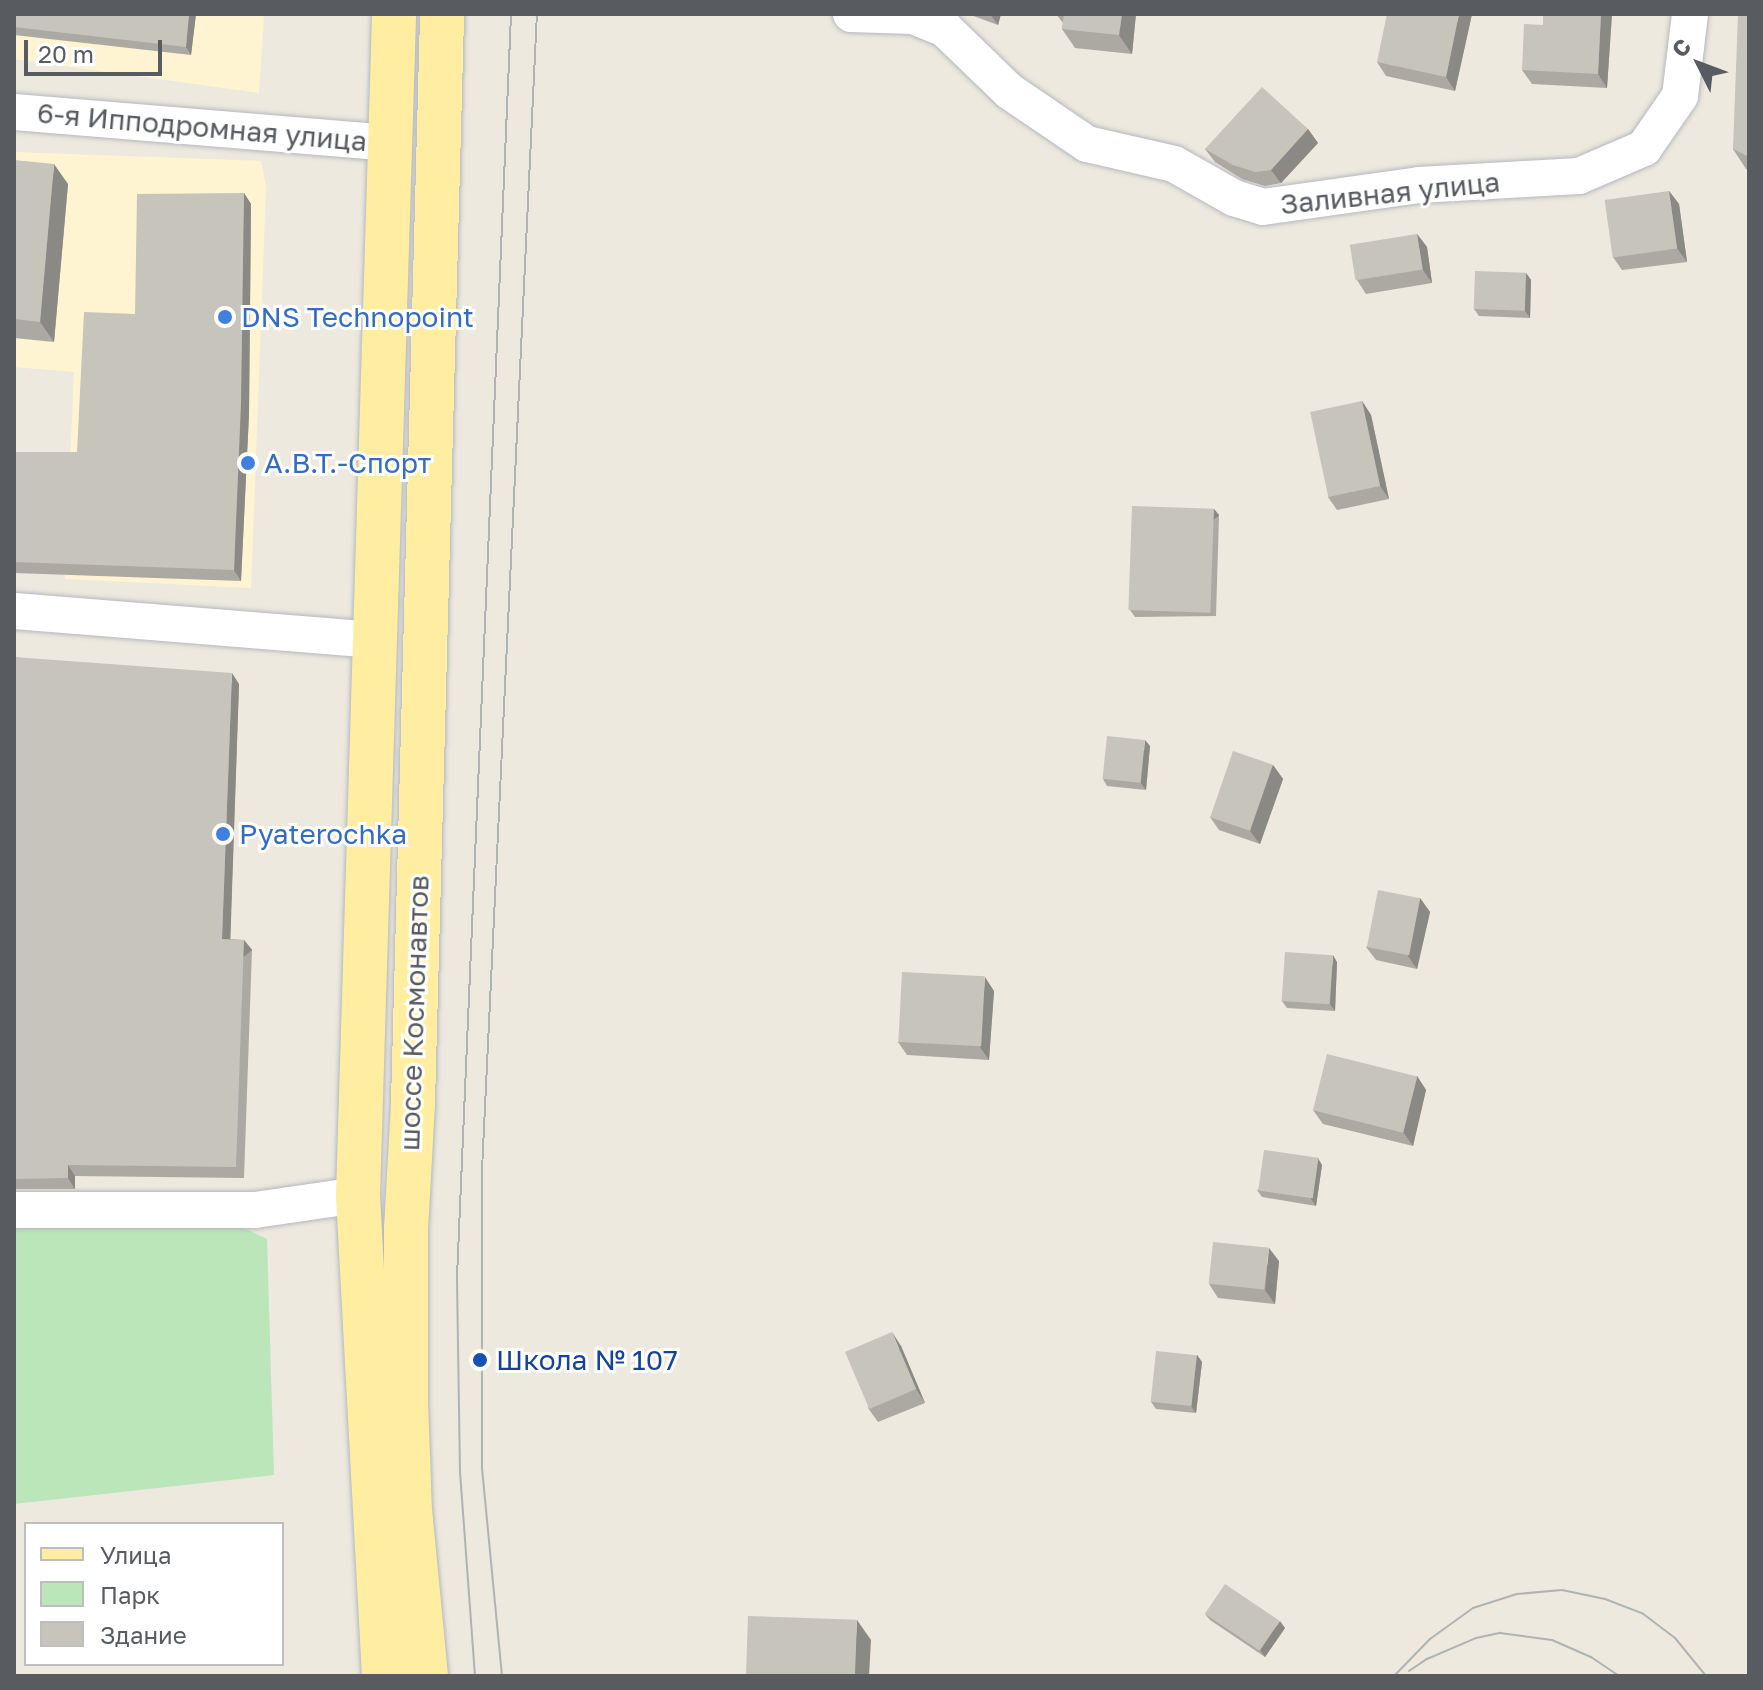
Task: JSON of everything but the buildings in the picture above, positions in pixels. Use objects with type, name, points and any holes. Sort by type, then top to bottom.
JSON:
[{"type":"main road","name":"шоссе Космонавтов","points":[[384,1676],[358,1195],[394,14]]},
{"type":"main road","name":"шоссе Космонавтов","points":[[426,1676],[410,1511],[406,1402],[406,1229],[413,1103],[442,14]]},
{"type":"street","name":"Заливная улица","points":[[851,14],[913,16],[945,29],[1009,91],[1087,144],[1174,164],[1234,198],[1263,207],[1419,185],[1579,176],[1644,148],[1680,96],[1690,14]]},
{"type":"street","name":"6-я Ипподромная улица","points":[[14,112],[390,143]]},
{"type":"street","points":[[14,611],[376,640]]},
{"type":"street","points":[[14,1210],[255,1210],[358,1195]]},
{"type":"shaded area","points":[[14,14],[264,14],[259,93],[14,59]]},
{"type":"shaded area","points":[[14,152],[261,161],[266,187],[251,588],[65,579],[74,372],[14,367]]},
{"type":"green space","points":[[223,1218],[267,1239],[274,1475],[14,1504],[14,1225]]},
{"type":"tram line","points":[[475,1676],[460,1472],[457,1277],[511,14]]},
{"type":"tram line","points":[[502,1676],[482,1468],[482,1170],[537,14]]},
{"type":"tram line","points":[[1394,1676],[1430,1639],[1473,1608],[1517,1594],[1562,1590],[1605,1599],[1642,1613],[1675,1638],[1706,1676]]},
{"type":"tram line","points":[[1409,1671],[1427,1659],[1476,1638],[1500,1633],[1552,1640],[1591,1657],[1619,1676]]},
{"type":"place","name":"DNS Technopoint","points":[[225,317]]},
{"type":"place","name":"А.В.Т.-Спорт","points":[[248,463]]},
{"type":"place","name":"Pyaterochka","points":[[223,834]]},
{"type":"place","name":"Школа № 107","points":[[480,1360]]}]
